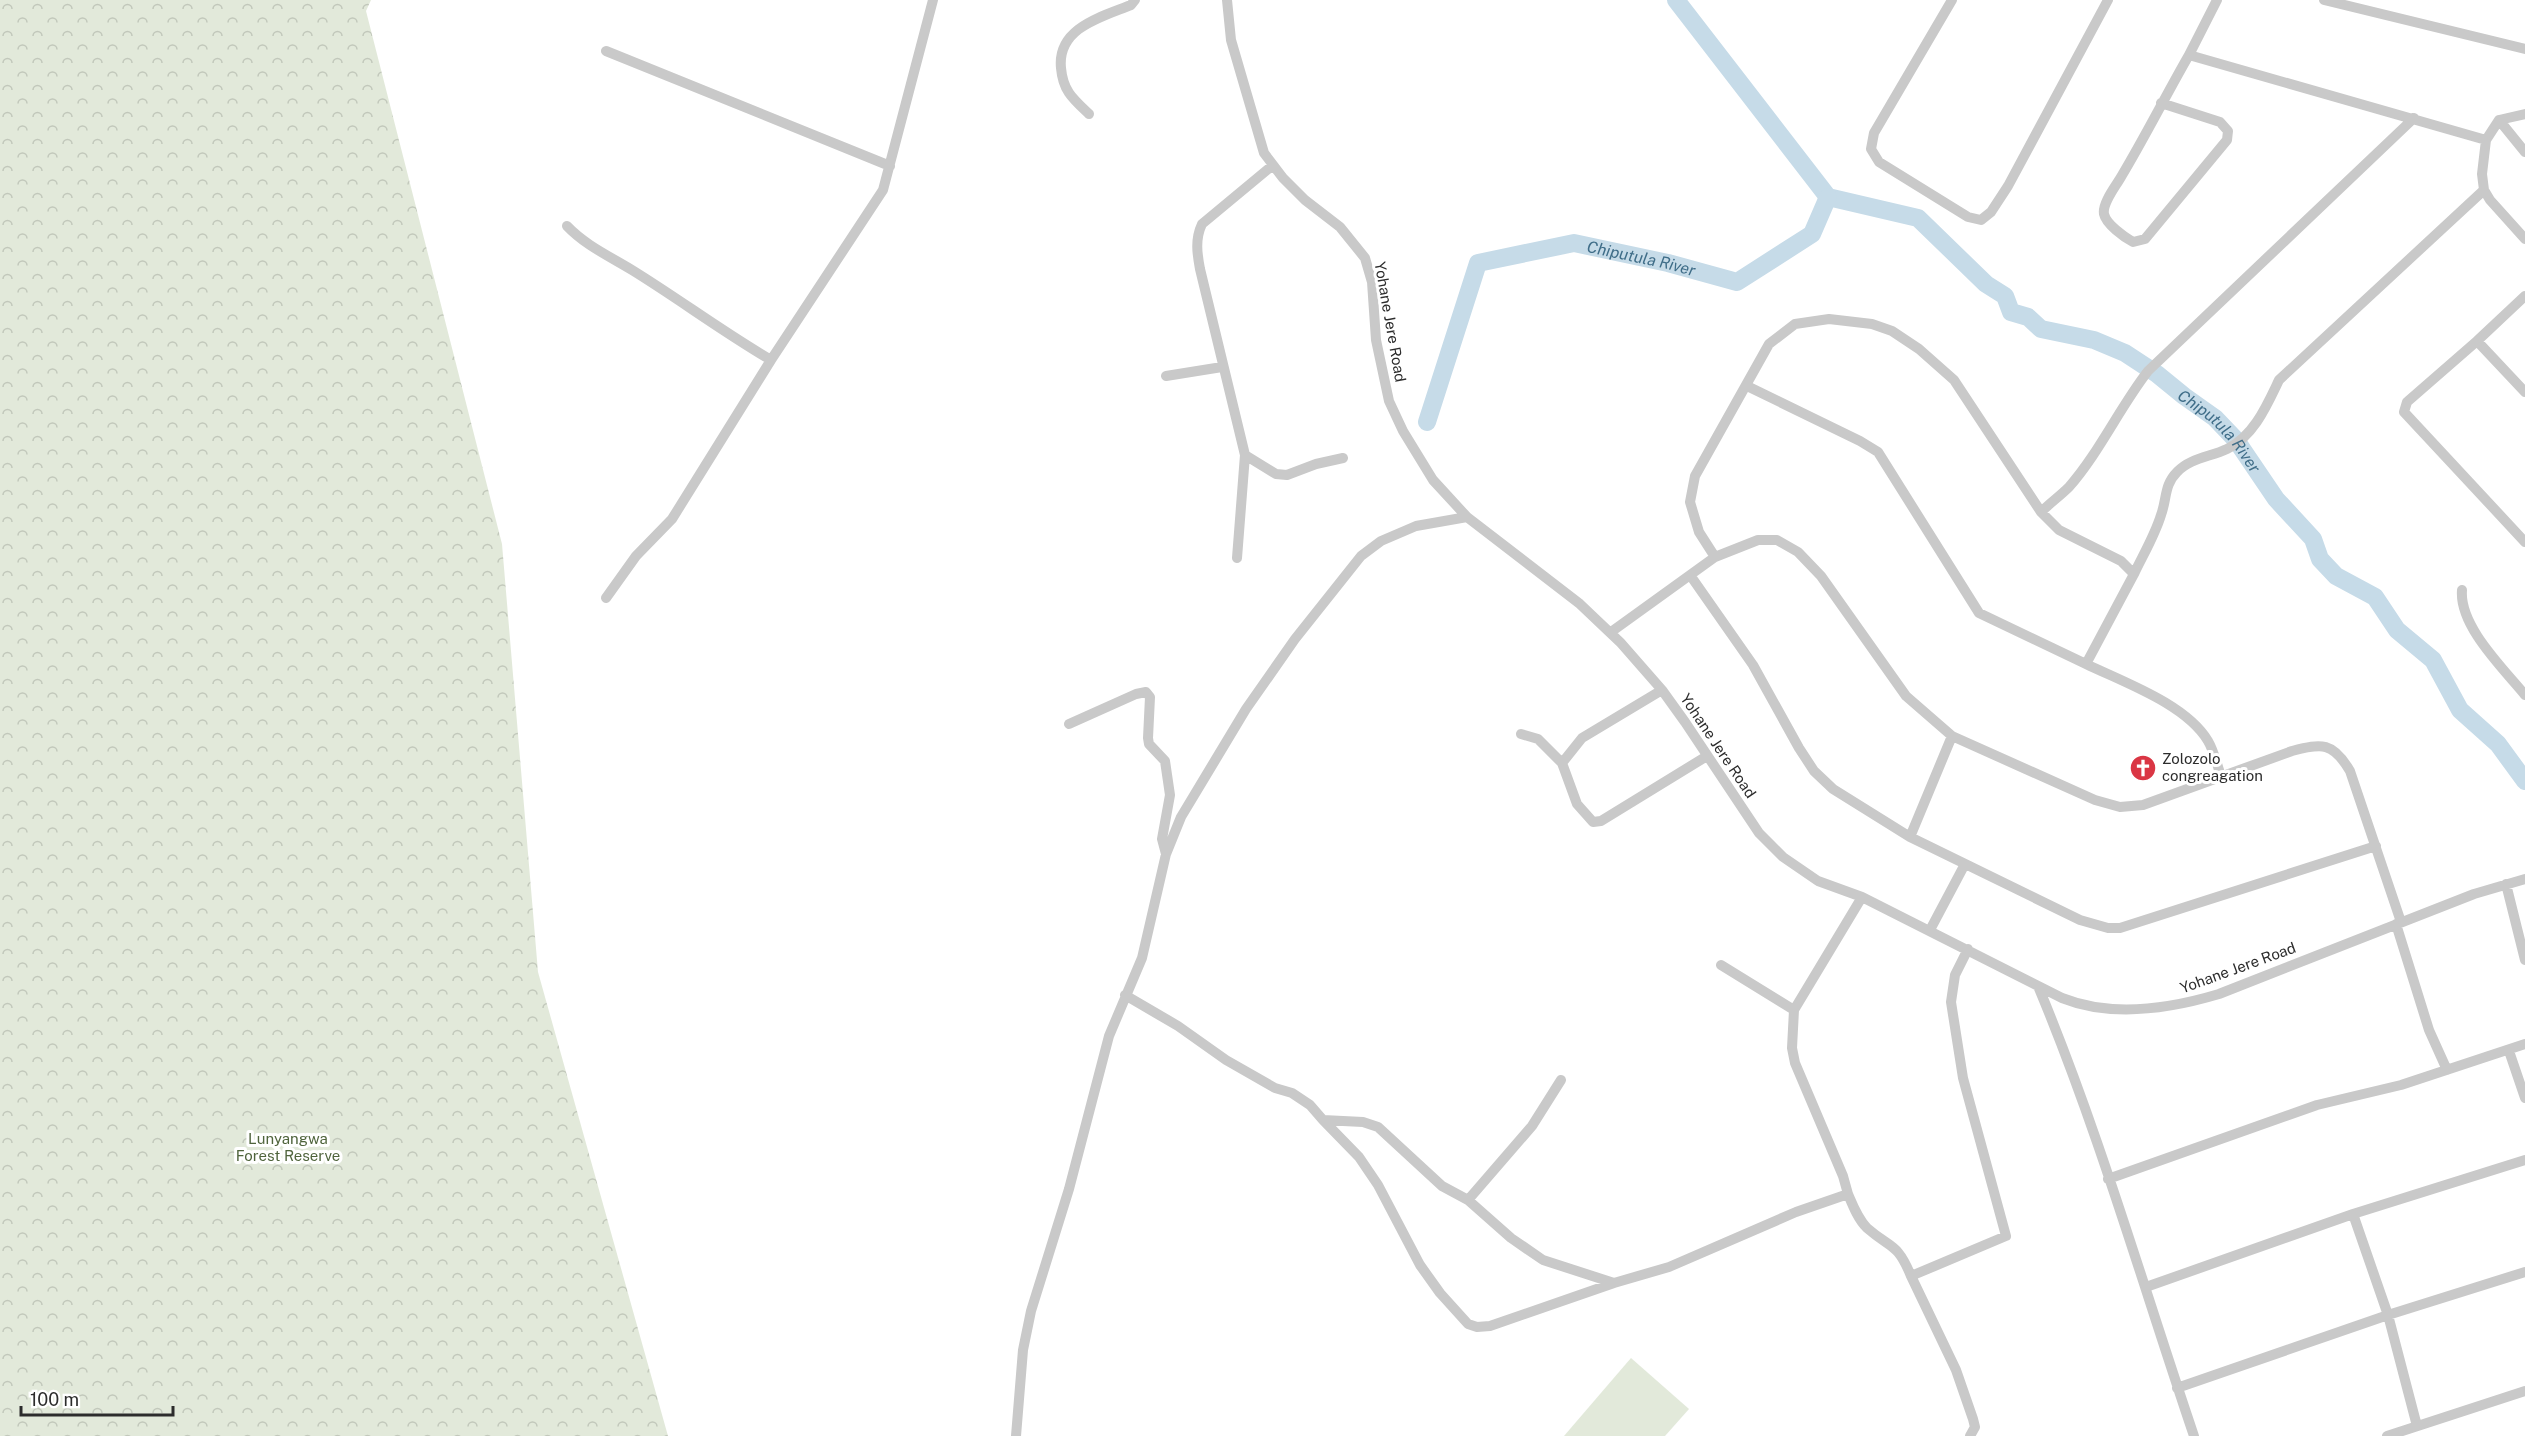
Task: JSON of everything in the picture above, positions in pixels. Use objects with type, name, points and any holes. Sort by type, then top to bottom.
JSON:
[{"type":"street","points":[[606,598],[636,556],[672,519],[771,360],[883,190],[933,0]]},
{"type":"street","points":[[1089,114],[1073,102],[1065,90],[1060,64],[1062,45],[1081,27],[1131,5],[1135,0]]},
{"type":"street","name":"Yohane Jere Road","points":[[1227,0],[1230,40],[1264,153],[1305,200],[1340,227],[1365,258],[1372,282],[1376,340],[1389,401],[1403,431],[1433,480],[1467,517],[1580,604],[1611,632],[1662,690],[1759,833],[1783,857],[1818,881],[1862,897],[2077,1004],[2117,1010],[2183,1005],[2219,994],[2398,923],[2525,879]]},
{"type":"street","points":[[1952,0],[1874,133],[1871,149],[1879,162],[1968,217],[1981,220],[1992,212],[2008,186],[2108,0]]},
{"type":"street","points":[[2161,103],[2220,122],[2228,131],[2227,140],[2145,238],[2133,242],[2104,216],[2104,210],[2161,103],[2188,55],[2217,0]]},
{"type":"street","points":[[2324,0],[2525,50]]},
{"type":"street","points":[[606,51],[890,166]]},
{"type":"street","points":[[2188,55],[2486,140]]},
{"type":"street","points":[[2525,114],[2499,120],[2486,140],[2482,174],[2484,190],[2490,200],[2525,239]]},
{"type":"street","points":[[2041,512],[2062,494],[2086,465],[2130,394],[2148,371],[2414,118]]},
{"type":"street","points":[[2499,120],[2525,152]]},
{"type":"street","points":[[1237,558],[1245,455],[1222,367],[1196,247],[1202,224],[1273,165]]},
{"type":"street","points":[[2086,664],[2134,574],[2162,514],[2166,486],[2177,471],[2201,456],[2227,448],[2243,437],[2258,421],[2279,380],[2484,190]]},
{"type":"street","points":[[567,226],[580,240],[632,270],[720,330],[771,360]]},
{"type":"street","points":[[2525,296],[2404,407],[2404,412],[2525,542]]},
{"type":"street","points":[[1715,556],[1699,532],[1690,502],[1695,476],[1769,344],[1795,324],[1829,319],[1872,324],[1892,331],[1920,349],[1954,380],[2041,512],[2059,530],[2121,561],[2134,574]]},
{"type":"street","points":[[2477,341],[2525,392]]},
{"type":"street","points":[[1166,376],[1222,367]]},
{"type":"street","points":[[1747,386],[1878,452],[1979,613],[2161,701],[2192,721],[2208,741],[2221,776]]},
{"type":"street","points":[[1245,455],[1276,474],[1287,475],[1316,464],[1342,458]]},
{"type":"street","points":[[1016,1436],[1023,1350],[1031,1311],[1069,1189],[1109,1036],[1142,958],[1166,854],[1180,817],[1246,709],[1295,639],[1348,571],[1381,541],[1416,526],[1467,517]]},
{"type":"street","points":[[1611,632],[1715,556],[1758,540],[1777,540],[1797,552],[1821,576],[1906,696],[1952,736],[2108,805],[2143,805],[2292,751],[2316,745],[2327,747],[2336,752],[2350,771],[2376,846],[2429,1030],[2447,1070]]},
{"type":"street","points":[[1690,575],[1753,665],[1814,771],[1833,789],[1910,837],[2059,912],[2108,928],[2130,925],[2376,846]]},
{"type":"street","points":[[2462,590],[2462,608],[2473,629],[2525,695]]},
{"type":"street","points":[[1562,763],[1582,738],[1662,690]]},
{"type":"street","points":[[1069,724],[1136,694],[1146,692],[1148,694],[1150,697],[1149,744],[1165,761],[1170,795],[1162,839],[1166,854]]},
{"type":"street","points":[[1521,734],[1538,739],[1562,763],[1577,804],[1593,822],[1601,821],[1707,756]]},
{"type":"street","points":[[1910,837],[1952,736]]},
{"type":"street","points":[[1930,930],[1965,864]]},
{"type":"street","points":[[2506,884],[2525,960]]},
{"type":"street","points":[[1862,897],[1794,1010],[1791,1038],[1795,1063],[1843,1176],[1848,1194],[1865,1227],[1894,1246],[1903,1257],[1956,1370],[1973,1419],[1974,1427],[1970,1436]]},
{"type":"street","points":[[1911,1276],[2006,1236],[1963,1078],[1951,1002],[1954,975],[1968,949]]},
{"type":"street","points":[[1721,965],[1794,1010]]},
{"type":"street","points":[[2038,986],[2058,1035],[2146,1287],[2193,1436]]},
{"type":"street","points":[[1125,995],[1178,1026],[1226,1060],[1275,1088],[1292,1093],[1310,1105],[1359,1156],[1378,1185],[1420,1265],[1440,1293],[1468,1324],[1477,1327],[1490,1326],[1614,1283],[1669,1267],[1796,1212],[1848,1194]]},
{"type":"street","points":[[2108,1179],[2317,1105],[2401,1085],[2525,1044]]},
{"type":"street","points":[[2509,1051],[2525,1098]]},
{"type":"street","points":[[1468,1200],[1532,1126],[1561,1080]]},
{"type":"street","points":[[1323,1120],[1363,1122],[1378,1127],[1442,1186],[1468,1200],[1511,1238],[1543,1260],[1614,1283]]},
{"type":"street","points":[[2146,1287],[2353,1214],[2525,1160]]},
{"type":"street","points":[[2353,1214],[2388,1315],[2416,1426]]},
{"type":"street","points":[[2177,1388],[2388,1315],[2525,1272]]},
{"type":"street","points":[[2387,1436],[2525,1391]]},
{"type":"green space","name":"Lunyangwa Forest Reserve","points":[[0,0],[371,0],[366,11],[502,544],[538,972],[668,1436],[0,1436]]},
{"type":"green space","points":[[1631,1358],[1689,1409],[1665,1436],[1564,1436]]},
{"type":"waterway","name":"Chiputula River","points":[[1676,0],[1828,197],[1918,218],[1986,284],[2005,296],[2011,312],[2028,317],[2041,329],[2094,340],[2125,353],[2215,418],[2236,440],[2276,499],[2313,539],[2320,559],[2336,576],[2375,597],[2397,630],[2433,660],[2460,710],[2498,744],[2525,781]]},
{"type":"waterway","name":"Chiputula River","points":[[1427,422],[1478,263],[1574,243],[1668,263],[1737,282],[1812,234],[1828,197]]},
{"type":"place","name":"Zolozolo congreagation","points":[[2143,768]]}]
